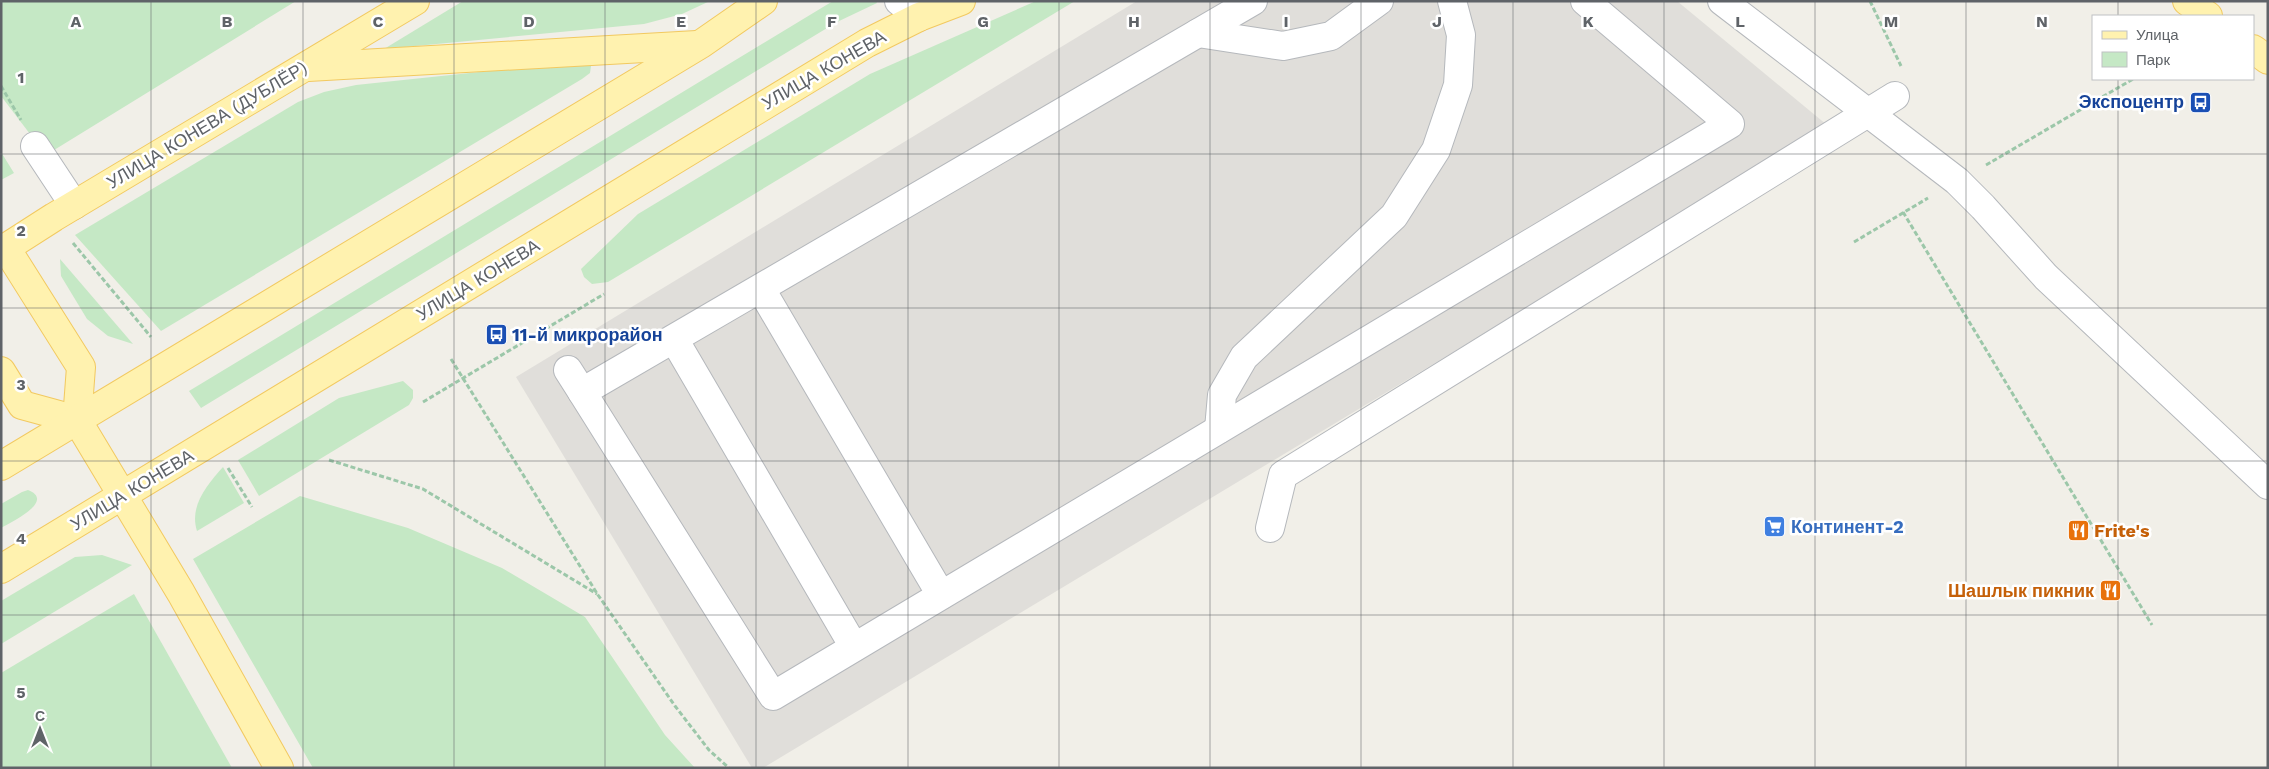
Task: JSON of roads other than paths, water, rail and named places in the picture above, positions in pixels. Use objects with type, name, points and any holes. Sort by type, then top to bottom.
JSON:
[{"type":"main road","name":"УЛИЦА КОНЕВА (ДУБЛЁР)","points":[[4,249],[74,205],[415,1]]},
{"type":"main road","points":[[1,466],[701,44],[763,1]]},
{"type":"main road","name":"УЛИЦА КОНЕВА","points":[[1,569],[866,43],[909,9],[961,1]]},
{"type":"main road","points":[[2187,1],[2207,15]]},
{"type":"main road","points":[[304,68],[701,44]]},
{"type":"main road","points":[[2254,50],[2268,60]]},
{"type":"main road","points":[[4,249],[81,367],[77,420],[279,768]]},
{"type":"main road","points":[[1,371],[22,405],[77,420]]},
{"type":"street","points":[[1253,1],[674,339],[576,381],[773,696],[1730,124],[1585,1]]},
{"type":"street","points":[[1198,33],[1283,46],[1331,36],[1379,1]]},
{"type":"street","points":[[1219,429],[1222,395],[1244,357],[1394,216],[1436,150],[1458,85],[1461,35],[1452,1]]},
{"type":"street","points":[[1722,1],[1957,182],[1983,207],[2046,277],[2268,485]]},
{"type":"street","points":[[1270,528],[1283,475],[1714,207],[1870,114],[1895,96]]},
{"type":"street","points":[[35,146],[74,205]]},
{"type":"street","points":[[760,289],[940,595]]},
{"type":"street","points":[[674,339],[854,647]]},
{"type":"place","name":"Экспоцентр","points":[[2200,102]]},
{"type":"place","name":"11-й микрорайон","points":[[496,335]]},
{"type":"place","name":"Континент-2","points":[[1775,527]]},
{"type":"place","name":"Frite's","points":[[2078,531]]},
{"type":"place","name":"Шашлык пикник","points":[[2110,591]]}]
